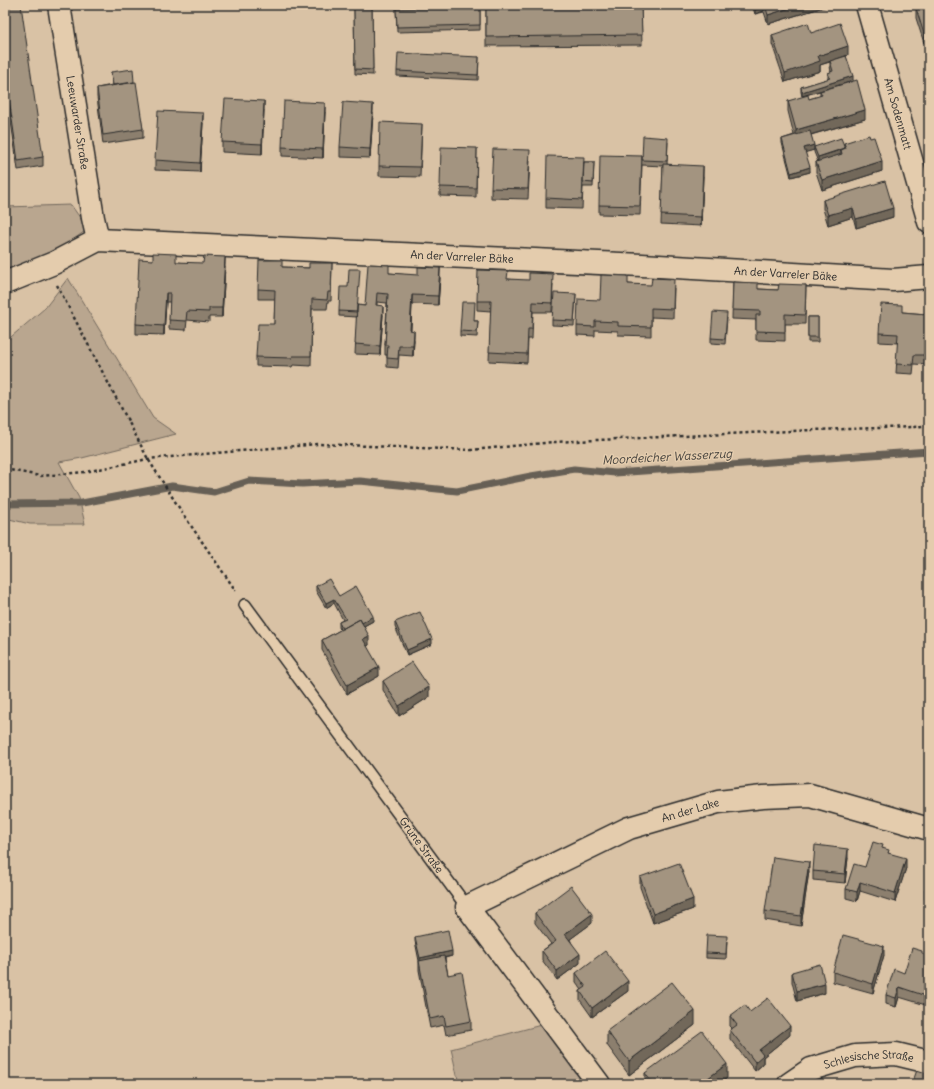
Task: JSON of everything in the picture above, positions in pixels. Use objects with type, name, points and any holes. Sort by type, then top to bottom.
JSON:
[{"type":"street","name":"Leeuwarder Straße","points":[[59,5],[93,218],[98,240]]},
{"type":"street","name":"Am Sodenmatt","points":[[867,5],[929,222]]},
{"type":"street","name":"An der Varreler Bäke","points":[[5,283],[47,265],[98,240],[634,265],[889,280],[929,277]]},
{"type":"street","name":"An der Lake","points":[[467,908],[629,828],[718,802],[763,796],[810,796],[929,829]]},
{"type":"street","name":"Grüne Straße","points":[[467,908],[599,1084]]},
{"type":"street","name":"Schlesische Straße","points":[[789,1084],[811,1069],[855,1056],[896,1054],[929,1062]]},
{"type":"lane","name":"Grüne Straße","points":[[245,605],[467,908]]},
{"type":"path","points":[[47,265],[148,459],[185,517],[245,605]]},
{"type":"path","points":[[5,469],[40,476],[85,472],[148,459],[318,444],[472,450],[554,442],[813,430],[914,427],[929,425]]},
{"type":"shaded area","points":[[71,205],[88,229],[60,249],[5,275],[5,207]]},
{"type":"shaded area","points":[[68,278],[153,418],[176,434],[82,458],[59,462],[79,498],[85,524],[30,524],[5,518],[5,342],[45,308]]},
{"type":"shaded area","points":[[541,1025],[585,1084],[459,1084],[451,1049]]},
{"type":"building","points":[[5,5],[21,5],[43,157],[18,161],[5,70]]},
{"type":"building","points":[[486,5],[641,5],[642,35],[486,37]]},
{"type":"building","points":[[753,5],[763,5],[764,7],[755,10]]},
{"type":"building","points":[[765,5],[799,5],[768,15]]},
{"type":"building","points":[[929,5],[929,32],[924,34],[916,8]]},
{"type":"building","points":[[480,7],[480,25],[397,27],[396,9]]},
{"type":"building","points":[[354,8],[372,8],[373,70],[355,69]]},
{"type":"building","points":[[808,23],[811,33],[840,23],[848,46],[818,56],[820,61],[785,73],[772,35]]},
{"type":"building","points":[[398,53],[479,57],[478,75],[397,71]]},
{"type":"building","points":[[846,56],[853,76],[802,92],[801,87],[830,78],[828,73],[833,71],[830,61]]},
{"type":"building","points":[[133,69],[134,82],[113,85],[111,72]]},
{"type":"building","points":[[857,80],[865,110],[796,130],[788,101],[808,95],[809,99],[822,95],[820,91]]},
{"type":"building","points":[[136,82],[143,129],[103,135],[97,88]]},
{"type":"building","points":[[225,99],[264,101],[262,144],[222,142]]},
{"type":"building","points":[[284,101],[325,103],[323,149],[282,147]]},
{"type":"building","points":[[343,102],[373,104],[370,149],[340,147]]},
{"type":"building","points":[[158,111],[203,113],[200,163],[155,160]]},
{"type":"building","points":[[380,122],[422,124],[420,167],[379,166]]},
{"type":"building","points":[[810,131],[814,145],[804,148],[810,167],[791,173],[782,139]]},
{"type":"building","points":[[869,135],[870,138],[874,137],[882,161],[822,180],[816,162],[842,154],[841,150],[846,148],[844,143]]},
{"type":"building","points":[[643,136],[668,138],[667,161],[642,160]]},
{"type":"building","points":[[841,138],[845,148],[818,157],[814,147]]},
{"type":"building","points":[[441,147],[477,148],[476,188],[440,187]]},
{"type":"building","points":[[493,149],[530,150],[528,189],[491,188]]},
{"type":"building","points":[[600,155],[642,156],[640,206],[599,205]]},
{"type":"building","points":[[547,156],[584,157],[582,200],[546,198]]},
{"type":"building","points":[[584,162],[594,162],[593,183],[583,182]]},
{"type":"building","points":[[663,164],[703,166],[701,217],[661,215]]},
{"type":"building","points":[[885,181],[893,208],[856,219],[853,208],[828,215],[823,200]]},
{"type":"building","points":[[153,253],[176,254],[176,262],[203,263],[204,256],[225,257],[222,308],[209,308],[209,312],[187,311],[186,321],[169,320],[170,293],[166,293],[164,326],[136,324],[139,259],[153,260]]},
{"type":"building","points":[[259,260],[282,260],[282,267],[309,268],[309,263],[332,263],[331,292],[328,292],[327,300],[312,299],[311,356],[293,356],[292,358],[256,357],[258,324],[274,324],[275,290],[258,289]]},
{"type":"building","points":[[368,264],[389,265],[389,273],[418,275],[418,267],[440,268],[438,296],[412,295],[410,330],[414,331],[413,346],[399,346],[398,359],[387,358],[388,345],[385,345],[388,294],[377,293],[376,305],[383,306],[380,346],[355,344],[357,305],[365,306]]},
{"type":"building","points":[[349,269],[360,269],[357,312],[339,311],[340,287],[348,287]]},
{"type":"building","points":[[478,270],[508,271],[507,279],[529,280],[529,273],[553,274],[552,303],[533,302],[532,329],[528,329],[527,354],[489,352],[491,301],[477,301]]},
{"type":"building","points":[[601,275],[628,276],[628,284],[651,285],[652,278],[674,279],[673,309],[651,308],[651,327],[618,326],[618,322],[595,321],[595,327],[577,326],[578,299],[600,300]]},
{"type":"building","points":[[733,282],[758,283],[758,289],[778,290],[779,284],[806,285],[805,315],[785,314],[785,332],[756,331],[756,315],[760,315],[760,311],[732,310]]},
{"type":"building","points":[[554,293],[576,294],[574,321],[552,320]]},
{"type":"building","points":[[462,302],[475,302],[474,321],[478,321],[477,332],[460,331]]},
{"type":"building","points":[[881,304],[902,305],[902,312],[926,314],[926,306],[929,307],[927,355],[914,355],[913,365],[896,364],[898,334],[879,333]]},
{"type":"building","points":[[713,312],[727,313],[725,339],[711,338]]},
{"type":"building","points":[[808,317],[818,317],[818,337],[808,337]]},
{"type":"building","points":[[329,579],[339,596],[356,586],[373,616],[362,623],[360,619],[342,629],[339,622],[346,619],[334,599],[326,603],[316,586]]},
{"type":"building","points":[[420,612],[432,639],[407,650],[395,622]]},
{"type":"building","points":[[360,619],[369,636],[363,639],[379,667],[347,685],[322,640]]},
{"type":"building","points":[[412,662],[429,687],[399,706],[383,681]]},
{"type":"building","points":[[873,842],[883,845],[882,848],[889,850],[888,853],[906,858],[895,893],[860,882],[857,892],[846,889],[854,864],[865,867]]},
{"type":"building","points":[[815,845],[848,849],[845,874],[813,871]]},
{"type":"building","points":[[773,857],[809,862],[801,916],[765,911]]},
{"type":"building","points":[[679,863],[693,899],[653,914],[640,877]]},
{"type":"building","points":[[929,878],[929,891],[925,890]]},
{"type":"building","points":[[571,886],[592,914],[565,934],[580,954],[557,971],[542,951],[556,941],[535,913]]},
{"type":"building","points":[[448,930],[452,951],[420,958],[415,937]]},
{"type":"building","points":[[707,935],[727,936],[726,954],[706,953]]},
{"type":"building","points":[[843,935],[884,946],[873,984],[833,972]]},
{"type":"building","points":[[912,948],[922,951],[922,953],[929,956],[929,997],[899,987],[896,998],[886,995],[894,969],[904,973]]},
{"type":"building","points":[[605,951],[628,981],[592,1008],[580,991],[586,987],[576,973]]},
{"type":"building","points":[[444,956],[448,975],[462,972],[471,1021],[446,1026],[444,1016],[430,1019],[419,961]]},
{"type":"building","points":[[820,964],[825,984],[797,991],[792,972]]},
{"type":"building","points":[[672,982],[695,1011],[629,1061],[607,1031]]},
{"type":"building","points":[[768,998],[790,1026],[759,1050],[763,1055],[755,1062],[730,1030],[737,1025],[730,1016],[745,1005],[750,1012]]},
{"type":"building","points":[[702,1031],[727,1064],[700,1084],[653,1084],[645,1073]]},
{"type":"building","points":[[917,1070],[929,1074],[929,1084],[912,1084]]},
{"type":"waterway","name":"Moordeicher Wasserzug","points":[[5,504],[82,503],[172,486],[214,492],[249,481],[302,484],[360,481],[457,491],[574,469],[615,473],[929,451]]}]
